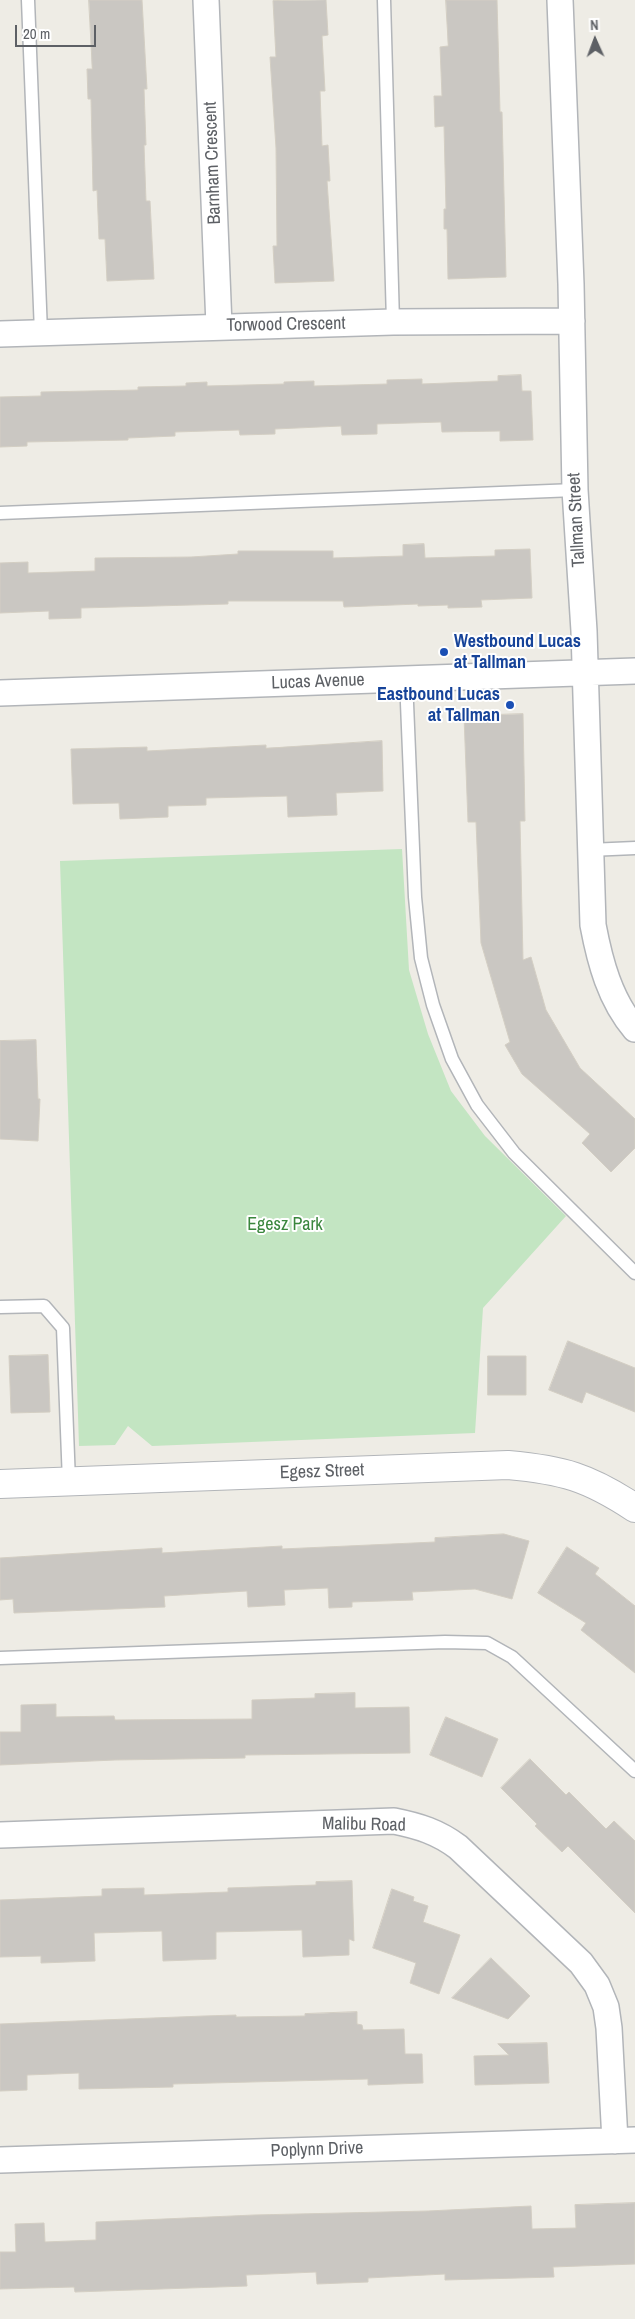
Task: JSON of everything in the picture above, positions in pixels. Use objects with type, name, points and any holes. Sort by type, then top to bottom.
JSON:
[{"type":"street","name":"Barnham Crescent","points":[[206,0],[219,326]]},
{"type":"street","name":"Tallman Street","points":[[560,0],[572,321],[575,490],[593,924],[599,958],[614,996],[625,1018],[635,1030]]},
{"type":"street","name":"Torwood Crescent","points":[[0,334],[394,322],[572,321]]},
{"type":"street","name":"Lucas Avenue","points":[[0,693],[635,671]]},
{"type":"street","name":"Egesz Street","points":[[0,1484],[508,1465],[551,1469],[578,1476],[612,1493],[635,1508]]},
{"type":"street","name":"Malibu Road","points":[[0,1835],[394,1821],[418,1826],[442,1835],[458,1847],[581,1963],[597,1984],[606,2007],[625,2140]]},
{"type":"street","name":"Poplynn Drive","points":[[0,2160],[625,2140]]},
{"type":"lane","points":[[28,0],[41,333]]},
{"type":"lane","points":[[384,0],[394,322]]},
{"type":"lane","points":[[0,513],[575,490]]},
{"type":"lane","points":[[406,679],[415,897],[421,958],[433,1005],[452,1058],[477,1105],[514,1153],[635,1273]]},
{"type":"lane","points":[[589,850],[635,848]]},
{"type":"lane","points":[[0,1307],[44,1306],[63,1328],[69,1482]]},
{"type":"lane","points":[[0,1658],[445,1642],[487,1643],[512,1657],[635,1771]]},
{"type":"green space","name":"Egesz Park","points":[[402,849],[409,970],[428,1034],[451,1091],[485,1136],[566,1216],[483,1308],[475,1433],[152,1446],[128,1426],[115,1445],[79,1446],[60,861]]},
{"type":"building","points":[[89,0],[142,0],[147,89],[144,89],[146,201],[150,201],[154,279],[107,281],[105,239],[99,239],[97,190],[93,191],[91,99],[88,99],[87,69],[92,69]]},
{"type":"building","points":[[326,0],[328,35],[322,36],[325,91],[320,91],[322,146],[328,145],[330,181],[327,181],[334,281],[275,283],[273,246],[277,246],[276,148],[270,57],[276,57],[273,1]]},
{"type":"building","points":[[446,0],[497,0],[506,277],[448,279],[447,229],[444,229],[444,209],[446,209],[444,126],[435,127],[434,96],[442,96],[440,47],[448,46]]},
{"type":"building","points":[[521,375],[522,391],[531,391],[533,440],[500,441],[500,431],[442,432],[441,422],[377,424],[377,434],[342,435],[341,426],[275,429],[275,434],[240,435],[239,430],[175,432],[175,436],[128,438],[128,440],[27,442],[27,446],[0,447],[0,397],[41,396],[41,392],[138,390],[138,387],[186,386],[186,383],[207,382],[207,386],[284,384],[284,382],[314,381],[314,386],[387,384],[387,380],[422,379],[422,384],[498,381],[498,376]]},
{"type":"building","points":[[424,544],[425,558],[495,556],[495,550],[530,549],[532,598],[481,600],[482,607],[448,608],[448,605],[418,606],[418,604],[344,607],[343,601],[228,601],[228,604],[81,608],[81,618],[49,619],[49,611],[0,613],[0,563],[28,562],[28,573],[95,571],[95,558],[191,557],[238,554],[238,551],[333,551],[333,558],[403,556],[403,545]]},
{"type":"building","points":[[523,714],[525,821],[520,821],[523,960],[531,957],[546,1010],[580,1068],[635,1119],[635,1148],[611,1172],[582,1143],[590,1134],[522,1074],[505,1045],[510,1042],[481,943],[476,822],[468,822],[464,716]]},
{"type":"building","points":[[382,741],[383,791],[336,793],[337,815],[288,817],[287,796],[206,798],[206,805],[168,806],[168,817],[120,819],[119,803],[73,804],[71,749],[147,747],[147,751],[266,745],[266,748]]},
{"type":"building","points":[[36,1040],[38,1099],[40,1099],[38,1141],[0,1139],[0,1041]]},
{"type":"building","points":[[568,1341],[635,1368],[635,1412],[586,1392],[582,1403],[549,1390]]},
{"type":"building","points":[[48,1355],[50,1412],[11,1413],[9,1356]]},
{"type":"building","points":[[488,1356],[526,1356],[526,1395],[488,1395]]},
{"type":"building","points":[[504,1534],[529,1541],[512,1599],[475,1589],[412,1592],[413,1600],[352,1602],[352,1607],[329,1608],[328,1588],[284,1590],[285,1605],[248,1607],[247,1591],[164,1596],[165,1607],[14,1613],[13,1599],[0,1600],[0,1558],[162,1548],[162,1553],[282,1546],[282,1549],[435,1542],[435,1538]]},
{"type":"building","points":[[567,1547],[599,1568],[595,1574],[635,1606],[635,1673],[581,1630],[586,1623],[538,1593]]},
{"type":"building","points":[[355,1693],[355,1708],[409,1707],[410,1753],[245,1755],[245,1758],[115,1760],[0,1765],[0,1732],[21,1732],[21,1705],[56,1704],[56,1717],[114,1716],[115,1720],[252,1719],[252,1700],[315,1698],[315,1694]]},
{"type":"building","points":[[446,1717],[498,1739],[482,1777],[430,1755]]},
{"type":"building","points":[[530,1759],[566,1795],[569,1792],[606,1829],[614,1821],[635,1841],[635,1913],[568,1846],[562,1852],[535,1826],[537,1824],[501,1788]]},
{"type":"building","points":[[352,1881],[354,1941],[349,1939],[349,1955],[303,1957],[302,1930],[216,1932],[216,1959],[163,1961],[162,1931],[94,1933],[95,1961],[41,1963],[41,1956],[0,1957],[0,1900],[102,1896],[102,1889],[144,1888],[144,1895],[228,1892],[228,1888],[316,1885],[316,1882]]},
{"type":"building","points":[[392,1889],[414,1897],[413,1901],[428,1906],[423,1922],[460,1935],[439,1994],[410,1983],[416,1963],[373,1948]]},
{"type":"building","points":[[491,1958],[530,1996],[508,2019],[452,1998]]},
{"type":"building","points":[[357,2012],[357,2024],[362,2025],[363,2030],[404,2029],[405,2054],[422,2054],[423,2083],[368,2085],[368,2079],[173,2084],[173,2087],[79,2089],[79,2073],[27,2075],[27,2090],[0,2091],[0,2024],[236,2015],[236,2017],[305,2016],[305,2014]]},
{"type":"building","points":[[547,2043],[549,2083],[475,2085],[474,2056],[509,2055],[498,2044]]},
{"type":"building","points":[[635,2203],[635,2264],[553,2267],[554,2277],[445,2280],[445,2274],[368,2278],[368,2282],[317,2284],[316,2272],[246,2275],[247,2286],[75,2292],[74,2287],[0,2289],[0,2252],[16,2252],[15,2224],[44,2223],[45,2242],[96,2240],[96,2222],[531,2206],[532,2229],[576,2228],[575,2205]]},
{"type":"place","name":"Westbound Lucas at Tallman","points":[[444,652]]},
{"type":"place","name":"Eastbound Lucas at Tallman","points":[[510,705]]}]
